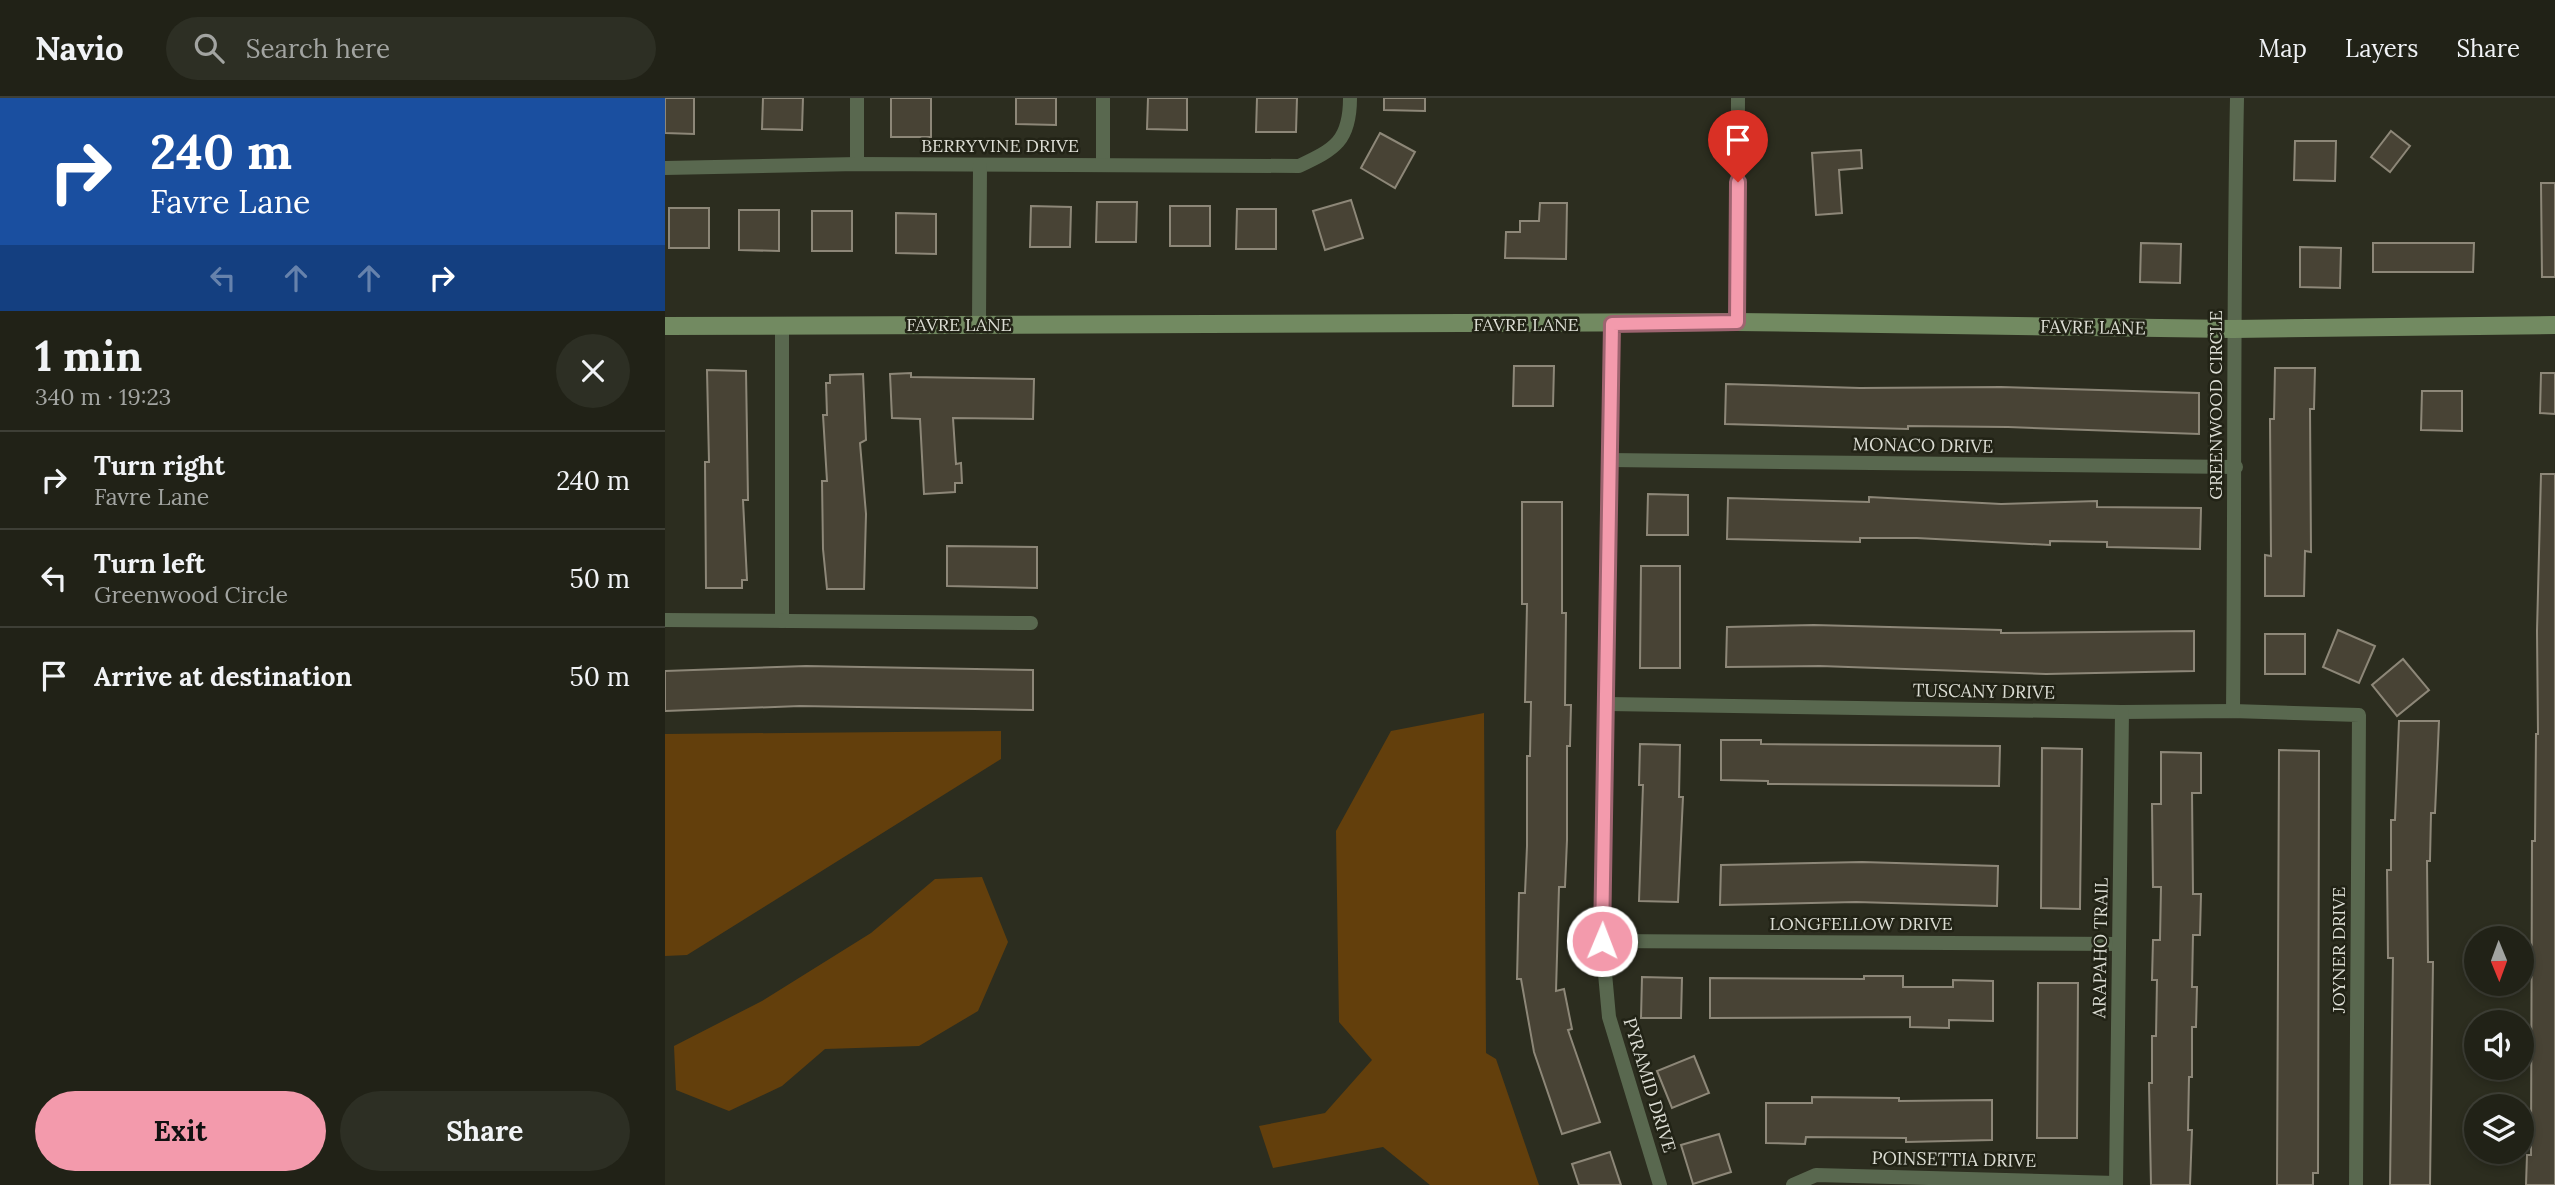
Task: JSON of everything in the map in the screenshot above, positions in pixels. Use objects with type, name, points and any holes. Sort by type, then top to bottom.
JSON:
[{"type":"street","points":[[857,98],[857,164]]},
{"type":"street","points":[[1103,98],[1103,164]]},
{"type":"street","name":"BERRYVINE DRIVE","points":[[665,168],[857,164],[1299,166],[1332,151],[1350,122],[1350,98]]},
{"type":"street","points":[[1737,322],[1738,98]]},
{"type":"street","name":"GREENWOOD CIRCLE","points":[[2233,711],[2236,467],[2233,329],[2237,98]]},
{"type":"street","points":[[979,323],[980,166]]},
{"type":"street","name":"FAVRE LANE","points":[[665,326],[1737,322],[2233,329],[2555,325]]},
{"type":"street","name":"PYRAMID DRIVE","points":[[1612,324],[1608,704],[1602,941],[1609,1017],[1660,1185]]},
{"type":"street","points":[[782,325],[782,621]]},
{"type":"street","name":"MONACO DRIVE","points":[[1609,460],[2236,467]]},
{"type":"street","points":[[665,620],[1031,623]]},
{"type":"street","name":"TUSCANY DRIVE","points":[[1608,704],[2122,712],[2233,711],[2360,715]]},
{"type":"street","name":"ARAPAHO TRAIL","points":[[2116,1184],[2122,712]]},
{"type":"street","name":"JOYNER DRIVE","points":[[2356,1185],[2360,715]]},
{"type":"street","name":"LONGFELLOW DRIVE","points":[[1602,941],[2119,944]]},
{"type":"street","name":"POINSETTIA DRIVE","points":[[1793,1185],[1816,1175],[2116,1184]]},
{"type":"shaded area","points":[[1484,713],[1486,1053],[1496,1059],[1539,1185],[1430,1185],[1383,1147],[1273,1168],[1259,1126],[1325,1113],[1372,1060],[1339,1022],[1336,831],[1391,731]]},
{"type":"shaded area","points":[[1001,731],[1001,759],[687,955],[665,956],[665,734]]},
{"type":"shaded area","points":[[982,877],[1008,942],[978,1011],[919,1046],[825,1049],[782,1086],[729,1111],[676,1090],[674,1046],[762,1001],[871,933],[935,879]]},
{"type":"building","points":[[665,98],[694,98],[694,134],[665,133]]},
{"type":"building","points":[[763,98],[803,98],[802,130],[762,129]]},
{"type":"building","points":[[891,98],[931,98],[931,137],[891,137]]},
{"type":"building","points":[[1016,98],[1056,98],[1056,125],[1016,124]]},
{"type":"building","points":[[1148,98],[1187,98],[1187,130],[1147,129]]},
{"type":"building","points":[[1257,98],[1297,98],[1296,132],[1256,132]]},
{"type":"building","points":[[1384,98],[1425,98],[1425,111],[1384,110]]},
{"type":"building","points":[[2391,131],[2410,146],[2390,172],[2371,157]]},
{"type":"building","points":[[1380,133],[1415,152],[1395,188],[1361,168]]},
{"type":"building","points":[[2295,141],[2336,141],[2335,181],[2294,180]]},
{"type":"building","points":[[1861,150],[1862,168],[1839,170],[1842,213],[1816,215],[1812,153]]},
{"type":"building","points":[[2541,183],[2555,183],[2555,277],[2542,277]]},
{"type":"building","points":[[1351,200],[1363,238],[1325,250],[1313,211]]},
{"type":"building","points":[[1097,202],[1137,202],[1136,242],[1096,242]]},
{"type":"building","points":[[1540,203],[1567,203],[1566,259],[1505,258],[1506,232],[1520,232],[1520,221],[1539,221]]},
{"type":"building","points":[[1031,206],[1071,207],[1070,247],[1030,247]]},
{"type":"building","points":[[1170,206],[1210,206],[1210,246],[1170,246]]},
{"type":"building","points":[[669,208],[709,208],[709,248],[669,248]]},
{"type":"building","points":[[1237,209],[1276,209],[1276,249],[1236,249]]},
{"type":"building","points":[[739,210],[779,210],[779,251],[739,250]]},
{"type":"building","points":[[812,211],[852,211],[852,251],[812,251]]},
{"type":"building","points":[[896,213],[936,214],[936,254],[896,253]]},
{"type":"building","points":[[2141,243],[2181,244],[2180,283],[2140,282]]},
{"type":"building","points":[[2373,243],[2474,243],[2473,272],[2373,272]]},
{"type":"building","points":[[2300,247],[2341,248],[2340,288],[2300,287]]},
{"type":"building","points":[[1514,366],[1554,366],[1553,406],[1513,406]]},
{"type":"building","points":[[2275,368],[2315,368],[2314,409],[2310,409],[2311,552],[2305,551],[2304,596],[2265,596],[2265,555],[2271,556],[2270,419],[2274,419]]},
{"type":"building","points":[[707,370],[746,371],[748,500],[743,500],[747,580],[742,580],[742,588],[706,588],[705,462],[709,462]]},
{"type":"building","points":[[911,373],[911,377],[1034,379],[1033,419],[953,418],[956,464],[961,463],[962,483],[955,483],[955,492],[924,494],[920,419],[892,418],[890,374]]},
{"type":"building","points":[[2541,373],[2555,373],[2555,414],[2540,413]]},
{"type":"building","points":[[863,374],[866,440],[860,443],[866,514],[864,589],[827,589],[823,549],[822,481],[827,481],[823,415],[827,415],[826,383],[830,383],[830,375]]},
{"type":"building","points":[[1726,384],[1860,388],[2001,387],[2199,393],[2199,434],[2008,427],[1908,426],[1908,429],[1725,424]]},
{"type":"building","points":[[2422,391],[2462,391],[2462,431],[2421,430]]},
{"type":"building","points":[[2541,474],[2555,474],[2555,1185],[2526,1185],[2527,1164],[2534,1164],[2534,1094],[2531,1094],[2531,1080],[2534,1080],[2532,841],[2535,841],[2538,734],[2537,631]]},
{"type":"building","points":[[1648,494],[1688,495],[1688,535],[1647,535]]},
{"type":"building","points":[[1869,497],[2001,504],[2097,501],[2097,507],[2201,508],[2200,549],[2107,547],[2107,542],[2050,541],[2050,545],[1917,538],[1860,538],[1860,542],[1727,539],[1728,498],[1869,502]]},
{"type":"building","points":[[1522,502],[1562,502],[1562,613],[1566,613],[1565,705],[1571,705],[1570,746],[1567,746],[1565,887],[1559,887],[1556,991],[1564,989],[1572,1029],[1568,1030],[1600,1122],[1562,1134],[1534,1052],[1521,979],[1517,979],[1519,893],[1525,893],[1527,756],[1530,756],[1531,702],[1525,702],[1527,604],[1522,604]]},
{"type":"building","points":[[947,546],[1037,547],[1037,588],[947,586]]},
{"type":"building","points":[[1641,566],[1680,566],[1680,668],[1640,668]]},
{"type":"building","points":[[1814,625],[2001,630],[2001,633],[2194,631],[2194,671],[2046,674],[1820,666],[1726,667],[1727,627]]},
{"type":"building","points":[[2338,630],[2375,646],[2359,683],[2323,667]]},
{"type":"building","points":[[2265,634],[2305,634],[2305,674],[2265,674]]},
{"type":"building","points":[[2403,659],[2429,690],[2397,716],[2372,685]]},
{"type":"building","points":[[806,666],[1033,670],[1033,710],[800,706],[665,711],[665,671]]},
{"type":"building","points":[[2399,721],[2439,721],[2435,813],[2431,813],[2430,861],[2427,861],[2428,962],[2433,962],[2430,1185],[2390,1185],[2393,958],[2388,958],[2387,870],[2391,870],[2391,820],[2395,820]]},
{"type":"building","points":[[1721,740],[1761,740],[1761,744],[2000,746],[1999,786],[1768,784],[1768,781],[1721,780]]},
{"type":"building","points":[[1640,744],[1680,745],[1679,797],[1683,797],[1678,902],[1639,901],[1643,785],[1639,785]]},
{"type":"building","points":[[2042,748],[2082,749],[2080,909],[2041,908]]},
{"type":"building","points":[[2279,750],[2319,751],[2318,1173],[2313,1173],[2313,1185],[2277,1185]]},
{"type":"building","points":[[2161,752],[2201,753],[2201,793],[2192,793],[2193,894],[2201,894],[2200,935],[2193,935],[2192,987],[2197,987],[2196,1027],[2192,1027],[2192,1077],[2189,1077],[2188,1130],[2192,1130],[2190,1185],[2151,1185],[2149,1083],[2152,1083],[2152,1036],[2156,1036],[2157,980],[2152,980],[2153,940],[2160,940],[2161,887],[2153,887],[2152,804],[2161,804]]},
{"type":"building","points":[[1862,862],[1998,866],[1997,906],[1856,902],[1720,905],[1721,865]]},
{"type":"building","points":[[1864,976],[1903,976],[1903,987],[1953,987],[1953,980],[1993,981],[1993,1021],[1949,1020],[1949,1028],[1910,1027],[1910,1017],[1710,1018],[1710,978],[1864,979]]},
{"type":"building","points":[[1642,977],[1682,978],[1681,1018],[1641,1018]]},
{"type":"building","points":[[2038,983],[2078,983],[2077,1138],[2037,1138]]},
{"type":"building","points":[[1694,1056],[1709,1093],[1672,1108],[1657,1071]]},
{"type":"building","points":[[1812,1097],[1899,1098],[1899,1101],[1992,1100],[1992,1140],[1906,1142],[1906,1138],[1806,1137],[1805,1144],[1766,1143],[1766,1103],[1812,1103]]},
{"type":"building","points":[[1719,1134],[1731,1172],[1693,1184],[1681,1145]]},
{"type":"building","points":[[1610,1152],[1621,1185],[1579,1185],[1572,1164]]},
{"type":"route","points":[[1602,941],[1608,704],[1612,324],[1737,322],[1738,182]]}]
